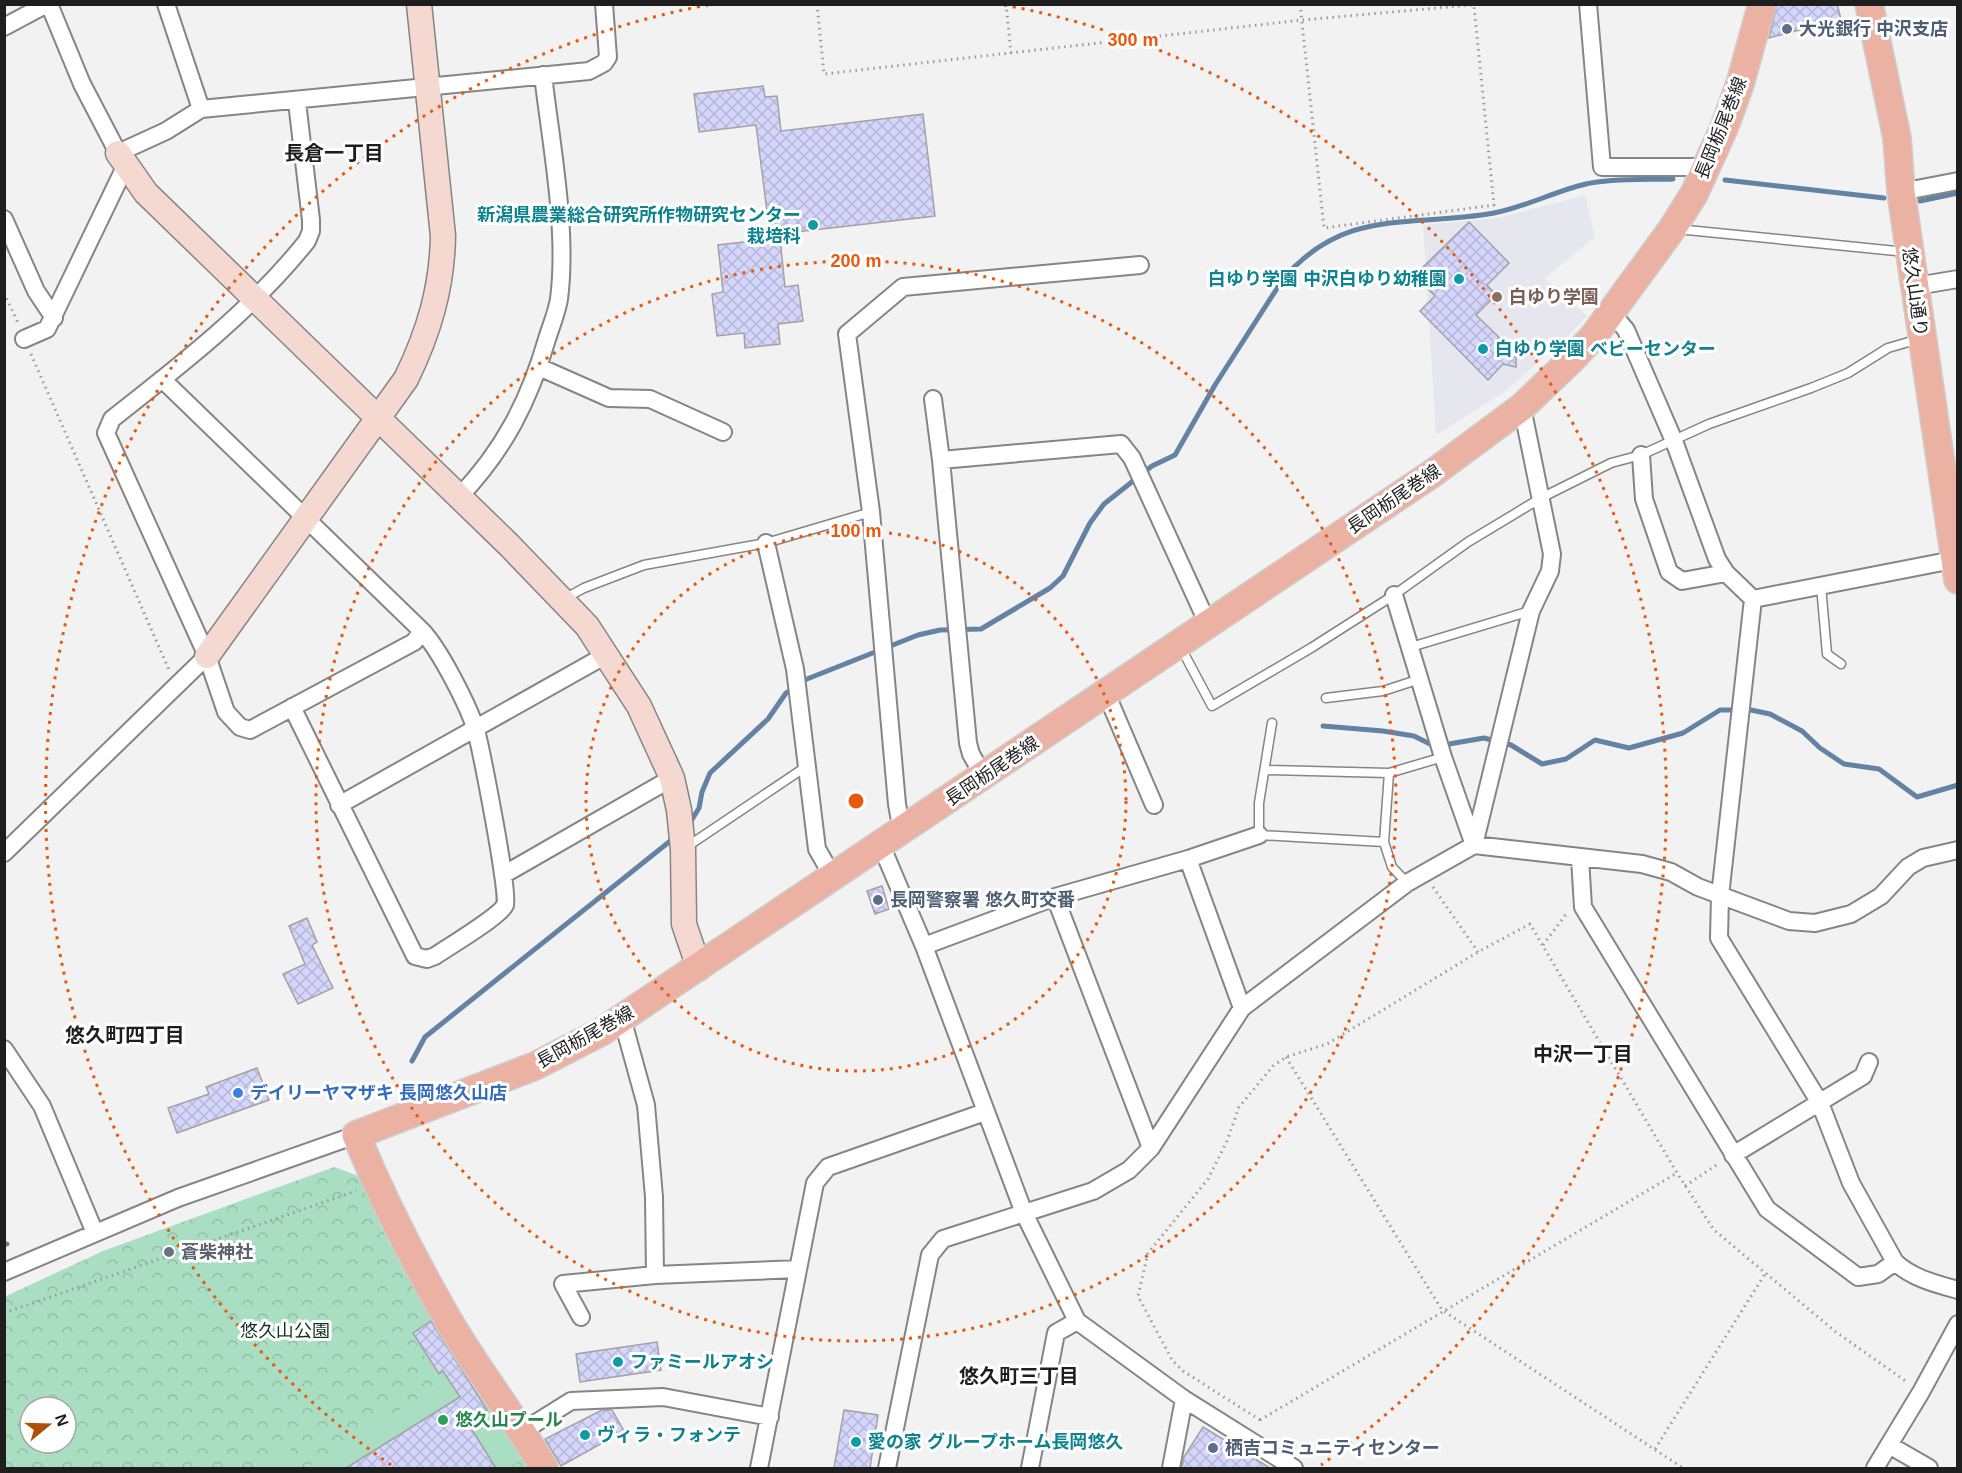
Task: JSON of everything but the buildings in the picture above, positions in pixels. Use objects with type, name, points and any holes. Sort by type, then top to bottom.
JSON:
[{"type":"main road","name":"長岡栃尾巻線","points":[[356,1135],[535,1066],[622,1018],[984,777],[1442,467],[1522,406],[1585,345],[1672,228],[1694,194],[1740,84],[1762,4]]},
{"type":"main road","name":"悠久山通り","points":[[1869,4],[1897,138],[1901,192],[1956,566]]},
{"type":"main road","points":[[356,1135],[443,1312],[523,1431],[544,1468]]},
{"type":"street","points":[[4,27],[48,4],[82,84],[121,160],[146,193],[564,599],[587,626],[639,706],[672,778],[679,810],[683,849],[684,924],[699,968]]},
{"type":"street","points":[[166,4],[201,109]]},
{"type":"street","points":[[4,853],[177,688],[207,656],[406,379],[429,328],[443,264],[443,236],[419,4]]},
{"type":"street","points":[[24,339],[47,329],[54,318],[121,160],[201,109],[297,102],[589,71],[604,63],[608,51],[603,4]]},
{"type":"street","points":[[1588,4],[1602,167],[1707,167]]},
{"type":"street","points":[[459,497],[500,449],[539,367],[558,300],[560,257],[556,191],[543,75]]},
{"type":"street","points":[[297,102],[311,231],[297,253],[254,299],[162,380],[112,419],[106,433],[207,656],[226,712],[240,727],[250,730],[414,642],[422,631]]},
{"type":"street","points":[[1901,192],[1958,181]]},
{"type":"street","points":[[4,219],[36,291],[54,318]]},
{"type":"street","points":[[1140,265],[903,287],[847,334],[871,512],[897,804],[891,838],[924,946],[985,1112],[1024,1213],[1077,1321],[1184,1400],[1294,1468]]},
{"type":"street","points":[[1916,286],[1958,279]]},
{"type":"street","points":[[1611,312],[1626,330],[1674,441],[1717,559],[1726,573],[1753,599]]},
{"type":"street","points":[[539,367],[609,398],[650,399],[723,432]]},
{"type":"street","points":[[162,380],[307,518],[438,649],[475,729],[503,875],[506,900],[498,914],[435,956],[420,958],[415,956],[292,707]]},
{"type":"street","points":[[933,399],[968,743],[971,754],[984,777]]},
{"type":"street","points":[[1474,845],[1531,611],[1550,572],[1552,554],[1522,406]]},
{"type":"street","points":[[941,460],[1121,444],[1132,458],[1208,624]]},
{"type":"street","points":[[1641,455],[1644,499],[1669,572],[1682,581],[1726,573]]},
{"type":"street","points":[[766,543],[795,669],[817,849],[834,877]]},
{"type":"street","points":[[1753,599],[1821,586],[1956,566]]},
{"type":"street","points":[[1394,595],[1443,758],[1474,845]]},
{"type":"street","points":[[1753,599],[1720,896],[1719,938],[1820,1103],[1851,1183],[1895,1263],[1904,1271],[1917,1277],[1958,1290]]},
{"type":"street","points":[[339,805],[606,655]]},
{"type":"street","points":[[1106,693],[1154,805]]},
{"type":"street","points":[[503,875],[672,778]]},
{"type":"street","points":[[924,946],[1055,897],[1259,836]]},
{"type":"street","points":[[887,1468],[930,1255],[943,1239],[1093,1191],[1114,1181],[1138,1163],[1151,1148],[1242,1008],[1407,883],[1474,845],[1642,864],[1671,872],[1720,896],[1789,921],[1815,923],[1851,914],[1881,896],[1908,867],[1923,858],[1958,850]]},
{"type":"street","points":[[1580,858],[1583,907],[1767,1209],[1858,1277],[1878,1274],[1895,1263]]},
{"type":"street","points":[[1188,859],[1242,1008]]},
{"type":"street","points":[[1055,897],[1151,1148]]},
{"type":"street","points":[[622,1018],[646,1105],[654,1197],[655,1275]]},
{"type":"street","points":[[4,1049],[42,1106],[95,1233]]},
{"type":"street","points":[[1733,1155],[1863,1076],[1869,1062]]},
{"type":"street","points":[[759,1468],[815,1183],[828,1167],[985,1112]]},
{"type":"street","points":[[4,1272],[178,1198],[356,1135]]},
{"type":"street","points":[[581,1317],[563,1284],[655,1275],[798,1269]]},
{"type":"street","points":[[1030,1468],[1056,1333],[1077,1321]]},
{"type":"street","points":[[1875,1468],[1921,1392],[1958,1324]]},
{"type":"street","points":[[523,1431],[571,1401],[663,1397],[770,1416]]},
{"type":"street","points":[[1171,1468],[1184,1400]]},
{"type":"street","points":[[1889,1445],[1929,1468]]},
{"type":"lane","points":[[1672,228],[1910,252]]},
{"type":"lane","points":[[1179,644],[1212,706],[1394,595],[1468,542],[1541,498],[1611,463],[1641,455],[1709,424],[1811,388],[1848,373],[1888,348],[1922,338]]},
{"type":"lane","points":[[564,599],[584,588],[644,565],[766,543],[871,512]]},
{"type":"lane","points":[[1821,586],[1827,654],[1841,664]]},
{"type":"lane","points":[[1411,647],[1531,611]]},
{"type":"lane","points":[[1326,698],[1383,691],[1420,678]]},
{"type":"lane","points":[[1272,723],[1259,803],[1259,836],[1384,842]]},
{"type":"lane","points":[[1266,770],[1389,772],[1443,758]]},
{"type":"lane","points":[[683,849],[807,766]]},
{"type":"lane","points":[[1389,772],[1384,842],[1392,867],[1407,883]]},
{"type":"path","points":[[817,4],[824,75],[1302,20],[1482,4]]},
{"type":"path","points":[[1006,4],[1011,53]]},
{"type":"path","points":[[1300,4],[1324,228],[1494,205],[1474,6]]},
{"type":"path","points":[[4,293],[177,688]]},
{"type":"path","points":[[1424,874],[1478,952]]},
{"type":"path","points":[[1543,945],[1567,914],[1580,887]]},
{"type":"path","points":[[1260,1420],[1183,1371],[1172,1360],[1138,1296],[1148,1253],[1208,1179],[1227,1141],[1239,1107],[1266,1074],[1286,1057],[1327,1044],[1478,952],[1530,924],[1677,1173],[1714,1230],[1836,1332],[1921,1392]]},
{"type":"path","points":[[1286,1057],[1442,1310],[1683,1468]]},
{"type":"path","points":[[1685,1186],[1733,1155]]},
{"type":"path","points":[[1238,1434],[1442,1310],[1677,1173]]},
{"type":"path","points":[[4,1312],[378,1183]]},
{"type":"path","points":[[1655,1449],[1765,1274]]},
{"type":"shaded area","name":"白ゆり学園","points":[[1585,195],[1595,237],[1545,278],[1587,316],[1564,340],[1503,393],[1436,435],[1423,225],[1498,218]]},
{"type":"green space","name":"悠久山公園","points":[[334,1167],[369,1180],[535,1468],[5,1468],[4,1297],[103,1251]]},
{"type":"green space","name":"悠久山プール","points":[[432,1311],[526,1457],[508,1468],[307,1468],[442,1383],[406,1327]]},
{"type":"green space","points":[[289,1447],[302,1468],[251,1468]]},
{"type":"waterway","points":[[688,826],[699,808],[702,792],[710,773],[768,719],[786,693],[807,679],[918,635],[940,630],[981,629],[1050,588],[1063,576],[1090,523],[1104,504],[1152,466],[1175,455],[1215,385],[1283,279],[1307,256],[1331,240],[1356,230],[1381,224],[1494,213],[1596,182],[1673,179]]},
{"type":"waterway","points":[[1725,180],[1884,198]]},
{"type":"waterway","points":[[1920,201],[1958,193]]},
{"type":"waterway","points":[[1323,726],[1414,736],[1430,744],[1449,744],[1484,738],[1511,745],[1542,764],[1566,759],[1595,740],[1629,748],[1683,733],[1720,710],[1751,710],[1770,714],[1802,731],[1820,748],[1844,764],[1879,769],[1917,797],[1958,785]]},
{"type":"waterway","points":[[412,1061],[425,1037],[674,838]]},
{"type":"place","name":"大光銀行 中沢支店","points":[[1787,29]]},
{"type":"place","name":"新潟県農業総合研究所作物研究センター 栽培科","points":[[813,225]]},
{"type":"place","name":"白ゆり学園 中沢白ゆり幼稚園","points":[[1459,279]]},
{"type":"place","name":"白ゆり学園","points":[[1497,297]]},
{"type":"place","name":"白ゆり学園 ベビーセンター","points":[[1483,349]]},
{"type":"place","name":"長岡警察署 悠久町交番","points":[[878,900]]},
{"type":"place","name":"デイリーヤマザキ 長岡悠久山店","points":[[238,1093]]},
{"type":"place","name":"蒼柴神社","points":[[169,1252]]},
{"type":"place","name":"ファミールアオシ","points":[[618,1362]]},
{"type":"place","name":"悠久山プール","points":[[443,1420]]},
{"type":"place","name":"ヴィラ・フォンテ","points":[[585,1435]]},
{"type":"place","name":"愛の家 グループホーム長岡悠久","points":[[856,1442]]},
{"type":"place","name":"栖吉コミュニティセンター","points":[[1213,1448]]},
{"type":"district","name":"長倉一丁目","points":[[334,153]]},
{"type":"district","name":"悠久町四丁目","points":[[125,1035]]},
{"type":"district","name":"中沢一丁目","points":[[1583,1054]]},
{"type":"district","name":"悠久町三丁目","points":[[1019,1376]]}]
